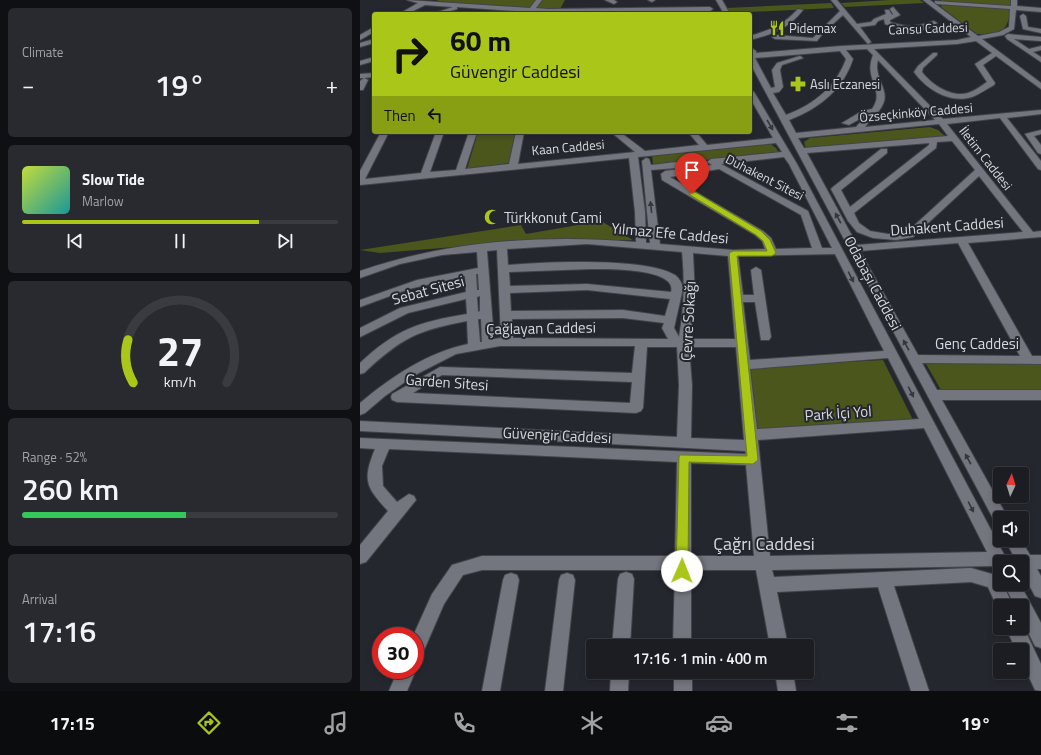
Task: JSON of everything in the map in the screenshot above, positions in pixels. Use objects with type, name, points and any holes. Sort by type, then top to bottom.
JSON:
[{"type":"street","points":[[410,0],[518,12]]},
{"type":"street","points":[[533,12],[533,8],[539,0]]},
{"type":"street","points":[[708,0],[710,11]]},
{"type":"street","points":[[718,0],[726,12]]},
{"type":"street","name":"İletim Caddesi","points":[[834,0],[869,45],[941,122],[1030,235]]},
{"type":"street","points":[[926,0],[937,3],[1041,10]]},
{"type":"street","points":[[1001,34],[1012,28],[1014,0]]},
{"type":"street","points":[[406,12],[428,1]]},
{"type":"street","points":[[937,3],[976,39],[1041,87]]},
{"type":"street","points":[[441,12],[462,5]]},
{"type":"street","points":[[465,12],[475,9],[518,12],[562,10],[710,11]]},
{"type":"street","points":[[873,24],[876,20],[889,14],[890,9],[897,15],[887,19],[886,23]]},
{"type":"street","points":[[752,37],[780,28],[788,23],[800,10]]},
{"type":"street","points":[[694,12],[710,11]]},
{"type":"street","points":[[775,38],[815,40],[819,37],[822,30],[829,26],[843,12]]},
{"type":"street","points":[[1014,15],[1032,17],[1025,28],[1041,31]]},
{"type":"street","points":[[855,26],[886,23],[909,30],[930,26],[934,23]]},
{"type":"street","points":[[360,38],[372,30]]},
{"type":"street","points":[[903,36],[909,30]]},
{"type":"street","points":[[1001,34],[1011,37],[1041,39]]},
{"type":"street","name":"Cansu Caddesi","points":[[765,47],[957,42],[1001,34]]},
{"type":"street","points":[[1011,37],[1009,38],[1041,60]]},
{"type":"street","points":[[877,39],[896,39]]},
{"type":"street","points":[[360,45],[372,42]]},
{"type":"street","name":"Cansu Caddesi","points":[[752,51],[843,50],[869,45]]},
{"type":"street","points":[[1027,51],[1041,48]]},
{"type":"street","points":[[769,91],[776,90],[779,87],[776,70],[780,64],[787,60],[843,50],[850,59],[848,66],[835,85],[821,99],[809,108],[794,116],[784,119]]},
{"type":"street","name":"Odabaşı Caddesi","points":[[752,51],[769,91],[996,511]]},
{"type":"street","points":[[935,54],[920,67],[918,72],[923,80],[947,93],[967,96],[992,83],[979,64],[996,53]]},
{"type":"street","points":[[859,129],[873,112],[881,99],[881,91],[876,84],[873,74],[877,54]]},
{"type":"street","points":[[360,63],[372,60]]},
{"type":"street","points":[[360,70],[372,69]]},
{"type":"street","points":[[361,79],[372,76]]},
{"type":"street","points":[[361,79],[372,79]]},
{"type":"street","points":[[360,88],[361,79]]},
{"type":"street","name":"Odabaşı Caddesi","points":[[752,95],[787,154],[996,555]]},
{"type":"street","points":[[846,123],[866,113],[873,112]]},
{"type":"street","name":"Özseçkinköy Caddesi","points":[[793,136],[1041,112]]},
{"type":"street","points":[[1002,116],[1041,167]]},
{"type":"street","points":[[1041,132],[1029,134],[1041,151]]},
{"type":"street","points":[[360,181],[383,134]]},
{"type":"street","points":[[424,176],[439,134]]},
{"type":"street","points":[[460,172],[472,134]]},
{"type":"street","points":[[513,165],[520,134]]},
{"type":"street","points":[[617,134],[640,154],[647,168],[655,246]]},
{"type":"street","points":[[694,134],[705,148]]},
{"type":"street","points":[[802,151],[954,138]]},
{"type":"street","name":"Kaan Caddesi","points":[[360,181],[424,176],[513,165],[779,140]]},
{"type":"street","points":[[849,212],[933,146],[933,140]]},
{"type":"street","points":[[884,151],[836,189],[857,226],[872,234],[882,237],[897,238],[909,235],[979,171]]},
{"type":"street","points":[[640,154],[641,244]]},
{"type":"street","points":[[647,168],[787,154]]},
{"type":"street","name":"Duhakent Sitesi","points":[[772,253],[767,240],[759,233],[665,178],[665,174],[720,166],[805,212],[818,252]]},
{"type":"street","name":"Duhakent Caddesi","points":[[854,248],[1041,234]]},
{"type":"street","points":[[961,240],[1028,360]]},
{"type":"street","name":"Yılmaz Efe Caddesi","points":[[360,275],[397,262],[442,252],[482,247],[587,241],[641,244],[733,253],[818,252],[837,250]]},
{"type":"street","points":[[502,246],[507,342]]},
{"type":"street","points":[[482,247],[488,343]]},
{"type":"street","name":"Çevre Sokağı","points":[[682,639],[685,366],[680,343],[686,334],[690,302],[690,277],[687,248]]},
{"type":"street","points":[[733,253],[740,343],[763,563],[778,639]]},
{"type":"street","points":[[504,269],[579,265],[660,272],[672,278],[678,288],[668,328],[680,343]]},
{"type":"street","name":"Sebat Sitesi","points":[[360,304],[385,293],[417,283],[483,270]]},
{"type":"street","points":[[756,270],[765,337]]},
{"type":"street","points":[[470,272],[473,294],[471,317],[474,346]]},
{"type":"street","points":[[504,290],[587,287],[676,296]]},
{"type":"street","name":"Sebat Sitesi","points":[[360,333],[373,324],[410,308],[484,292]]},
{"type":"street","points":[[737,298],[760,298]]},
{"type":"street","points":[[360,370],[379,352],[404,335],[432,326],[486,314]]},
{"type":"street","points":[[506,315],[623,314],[670,320]]},
{"type":"street","name":"Çağlayan Caddesi","points":[[360,410],[380,393],[411,372],[453,350],[488,343],[740,343]]},
{"type":"street","name":"Garden Sitesi","points":[[638,378],[440,371],[397,397],[636,408],[641,343]]},
{"type":"street","points":[[743,365],[892,354]]},
{"type":"street","name":"Genç Caddesi","points":[[914,359],[1041,360]]},
{"type":"street","points":[[933,395],[1041,395]]},
{"type":"street","name":"Park İçi Yol","points":[[751,440],[928,423]]},
{"type":"street","name":"Güvengir Caddesi","points":[[360,426],[684,450],[753,460]]},
{"type":"street","name":"Güvengir Caddesi","points":[[360,443],[684,450],[751,440]]},
{"type":"street","points":[[384,444],[375,466],[376,488],[397,511]]},
{"type":"street","points":[[360,557],[397,511],[409,500]]},
{"type":"street","name":"Çağrı Caddesi","points":[[424,631],[438,599],[458,570],[482,563],[763,563],[993,560]]},
{"type":"street","points":[[1029,562],[1041,562]]},
{"type":"street","points":[[1029,569],[1041,591]]},
{"type":"street","points":[[767,585],[971,575],[993,581],[1001,599]]},
{"type":"street","points":[[622,639],[626,579]]},
{"type":"street","points":[[884,579],[920,691]]},
{"type":"street","points":[[491,691],[511,580]]},
{"type":"street","points":[[554,691],[567,580]]},
{"type":"street","points":[[1016,591],[1041,640]]},
{"type":"street","points":[[1018,635],[1041,684]]},
{"type":"street","points":[[398,691],[403,679]]},
{"type":"street","points":[[619,691],[620,679]]},
{"type":"street","points":[[683,679],[683,691]]},
{"type":"street","points":[[785,679],[787,691]]},
{"type":"green space","points":[[536,0],[531,7],[523,9],[436,1]]},
{"type":"green space","points":[[541,0],[565,0],[560,9],[536,8]]},
{"type":"green space","points":[[920,0],[924,3],[845,7],[841,3]]},
{"type":"green space","points":[[1010,0],[1010,6],[941,1]]},
{"type":"green space","points":[[831,3],[834,8],[729,12],[727,8]]},
{"type":"green space","points":[[942,4],[1010,8],[1008,23],[997,32],[977,34],[941,7]]},
{"type":"green space","points":[[930,127],[938,130],[945,136],[806,149],[804,142],[810,138]]},
{"type":"green space","points":[[477,134],[517,134],[510,163],[467,169]]},
{"type":"green space","points":[[769,143],[776,148],[779,153],[653,165],[652,155]]},
{"type":"green space","points":[[601,221],[633,240],[540,240],[380,253],[360,250],[521,225],[526,234]]},
{"type":"green space","points":[[883,360],[913,420],[755,430],[748,367]]},
{"type":"green space","points":[[925,362],[1041,364],[1041,390],[941,390]]},
{"type":"place","name":"Pidemax","points":[[777,28]]},
{"type":"place","name":"Aslı Eczanesi","points":[[798,84]]},
{"type":"place","name":"Türkkonut Cami","points":[[492,217]]},
{"type":"route","points":[[682,571],[684,457],[753,460],[740,343],[733,253],[772,253],[767,240],[759,233],[692,194]]}]
